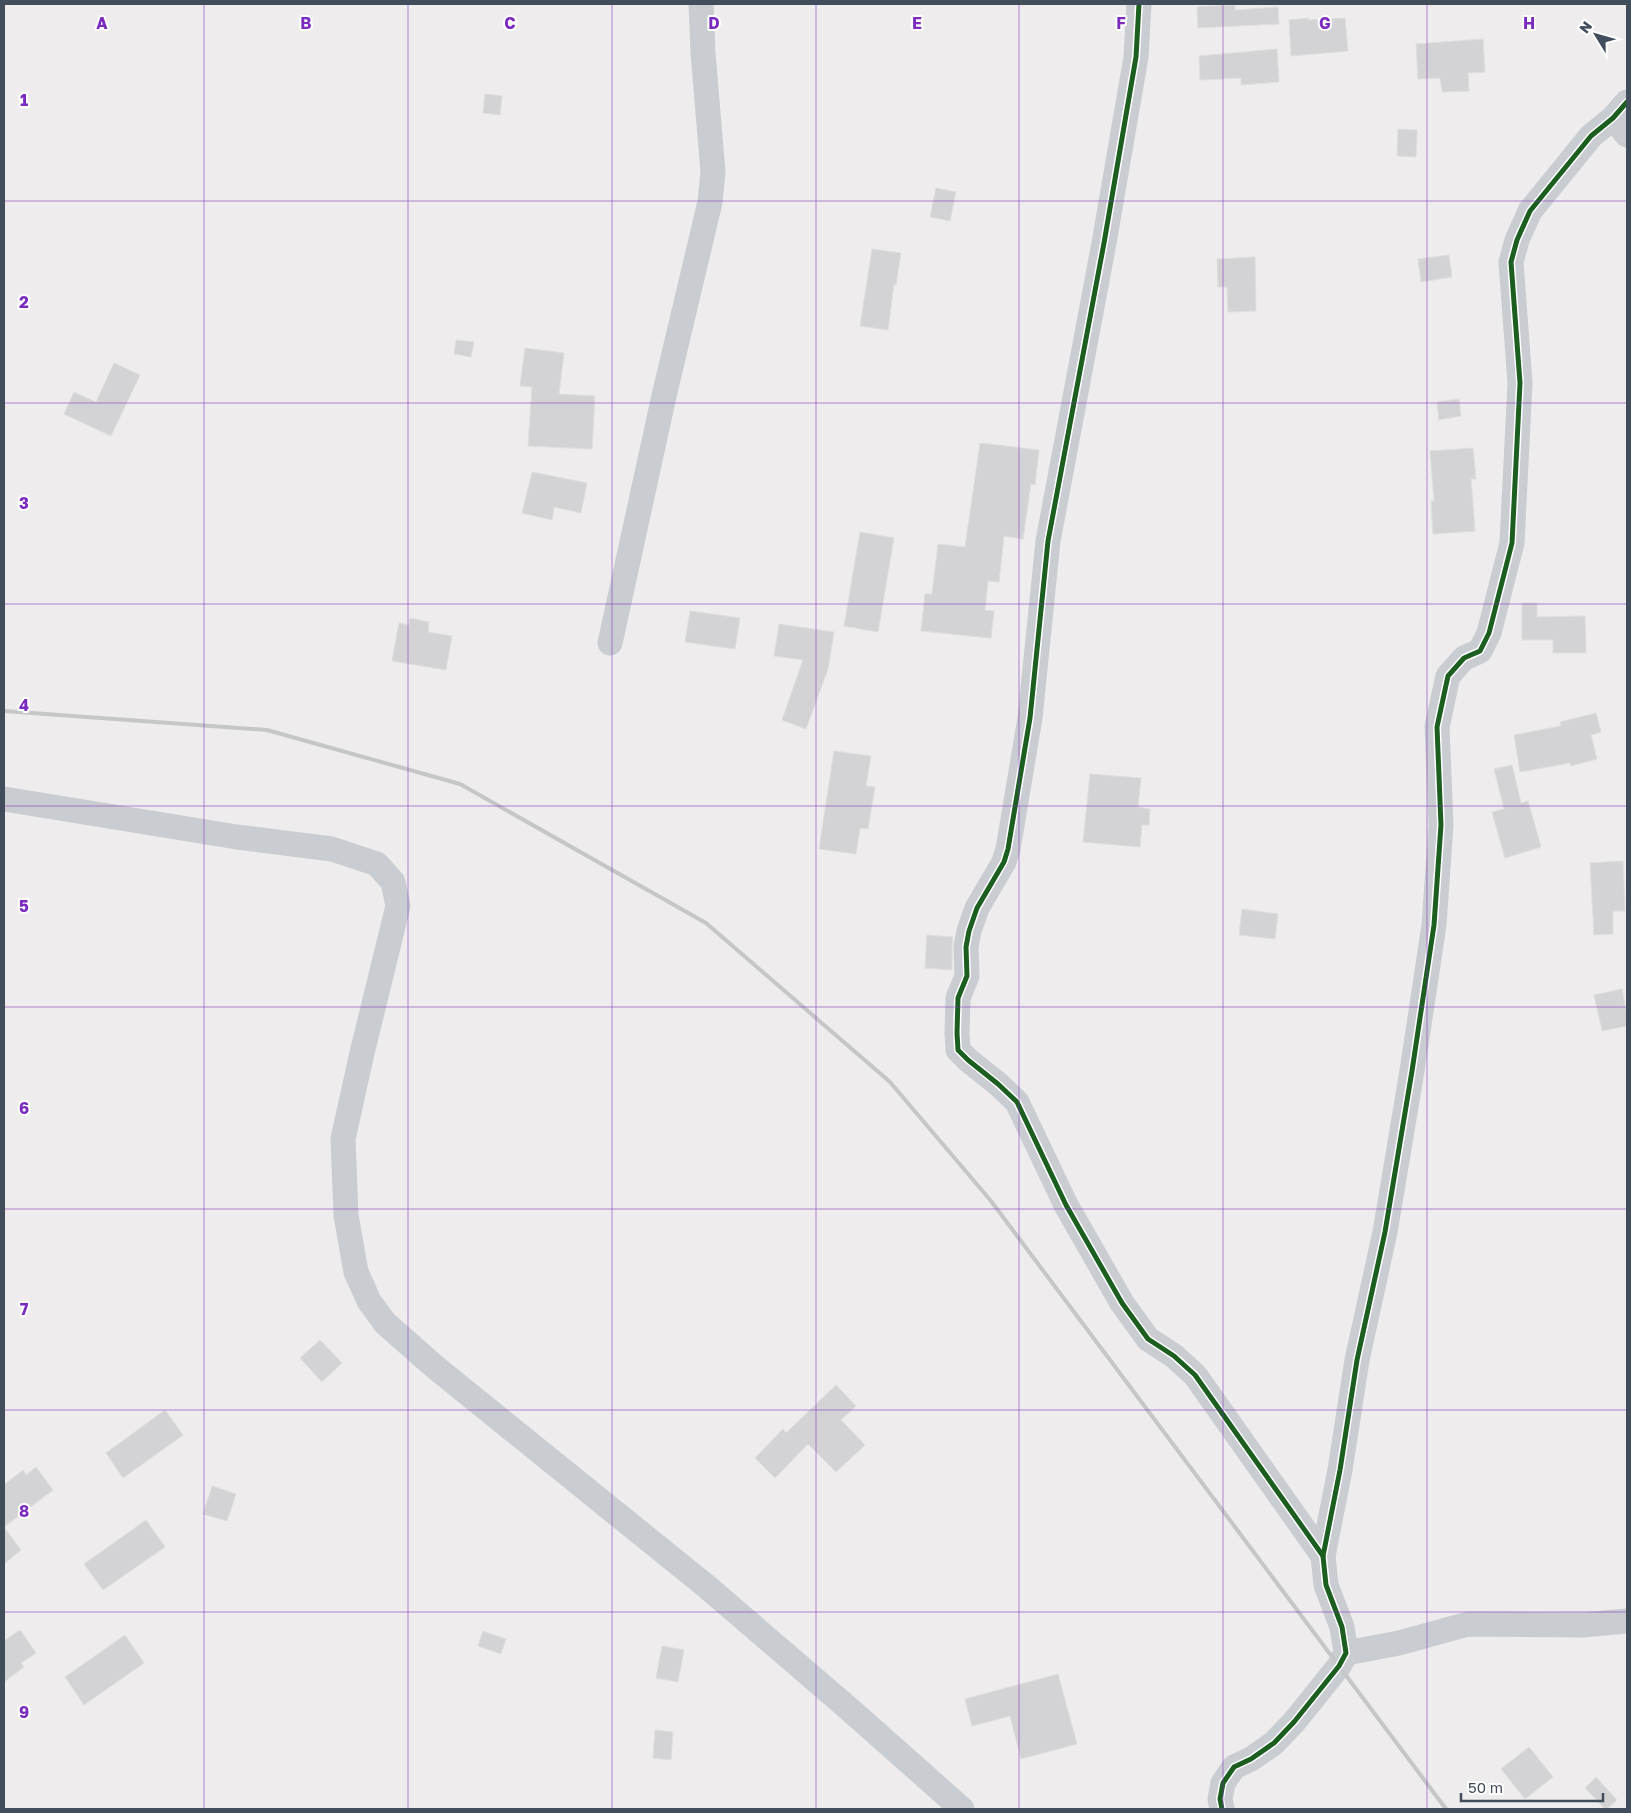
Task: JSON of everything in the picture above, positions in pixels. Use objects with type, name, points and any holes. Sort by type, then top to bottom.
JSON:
[{"type":"street","points":[[610,643],[664,396],[710,202],[714,172],[703,53],[701,4]]},
{"type":"street","points":[[1139,4],[1136,57],[1113,194],[1087,341],[1048,541],[1030,718],[1011,830],[1004,862],[977,908],[969,931],[966,948],[967,976],[958,998],[958,1050],[1017,1102],[1066,1205],[1122,1303],[1148,1339],[1174,1356],[1195,1375],[1323,1556]]},
{"type":"street","points":[[1222,1809],[1220,1799],[1223,1783],[1234,1767],[1274,1743],[1294,1722],[1339,1666],[1346,1653],[1342,1627],[1326,1585],[1323,1556],[1340,1470],[1357,1360],[1386,1232],[1434,925],[1441,825],[1437,727],[1448,676],[1464,658],[1480,651],[1489,633],[1512,543],[1520,383],[1512,262],[1517,240],[1530,211],[1592,136],[1622,118]]},
{"type":"street","points":[[4,799],[237,837],[332,849],[377,864],[393,882],[398,906],[343,1139],[346,1214],[356,1272],[369,1302],[385,1322],[435,1367],[706,1586],[962,1809]]},
{"type":"street","points":[[1346,1653],[1399,1643],[1468,1624],[1582,1625],[1627,1621]]},
{"type":"building","points":[[1235,5],[1235,10],[1278,7],[1279,24],[1198,28],[1197,7]]},
{"type":"building","points":[[1309,18],[1309,20],[1345,18],[1348,51],[1291,56],[1289,20]]},
{"type":"building","points":[[1483,39],[1485,72],[1468,73],[1469,91],[1442,92],[1440,78],[1418,79],[1416,44]]},
{"type":"building","points":[[1277,49],[1279,82],[1241,85],[1241,78],[1200,80],[1199,56]]},
{"type":"building","points":[[485,94],[502,96],[500,115],[483,113]]},
{"type":"building","points":[[1398,129],[1417,130],[1416,157],[1397,156]]},
{"type":"building","points":[[936,188],[956,192],[950,221],[930,217]]},
{"type":"building","points":[[872,249],[901,253],[896,285],[894,284],[888,330],[860,326]]},
{"type":"building","points":[[1449,255],[1452,277],[1421,282],[1418,259]]},
{"type":"building","points":[[1255,257],[1256,311],[1228,312],[1227,287],[1218,287],[1217,259]]},
{"type":"building","points":[[456,340],[474,342],[471,357],[454,354]]},
{"type":"building","points":[[525,348],[564,353],[559,394],[595,396],[592,449],[528,446],[532,387],[520,386]]},
{"type":"building","points":[[114,363],[140,375],[111,436],[64,414],[74,392],[96,402]]},
{"type":"building","points":[[1459,399],[1461,416],[1439,420],[1437,402]]},
{"type":"building","points":[[980,443],[1039,450],[1035,485],[1031,484],[1023,539],[1004,536],[999,582],[988,581],[985,610],[994,611],[991,638],[921,631],[925,594],[932,594],[938,544],[965,547]]},
{"type":"building","points":[[1473,448],[1476,479],[1471,479],[1475,531],[1433,534],[1431,501],[1434,501],[1430,451]]},
{"type":"building","points":[[532,472],[587,483],[581,513],[554,507],[552,520],[522,513]]},
{"type":"building","points":[[860,532],[894,538],[878,632],[844,626]]},
{"type":"building","points":[[1522,603],[1537,603],[1537,617],[1585,616],[1586,653],[1553,653],[1553,640],[1522,640]]},
{"type":"building","points":[[690,611],[740,618],[735,649],[685,642]]},
{"type":"building","points":[[410,618],[429,622],[428,632],[452,636],[446,670],[392,661],[399,623],[409,625]]},
{"type":"building","points":[[779,624],[834,632],[828,669],[806,729],[782,720],[803,660],[774,656]]},
{"type":"building","points":[[1596,713],[1601,732],[1591,735],[1597,759],[1571,766],[1570,763],[1520,772],[1514,735],[1561,726],[1560,722]]},
{"type":"building","points":[[834,751],[871,756],[866,786],[875,787],[868,829],[860,828],[856,854],[819,849]]},
{"type":"building","points":[[1512,765],[1521,803],[1528,801],[1541,847],[1505,858],[1492,812],[1504,809],[1494,769]]},
{"type":"building","points":[[1090,774],[1141,778],[1138,807],[1150,809],[1149,825],[1142,825],[1140,847],[1083,842]]},
{"type":"building","points":[[1623,861],[1625,911],[1613,911],[1613,934],[1594,935],[1590,863]]},
{"type":"building","points":[[1242,909],[1278,914],[1275,939],[1239,935]]},
{"type":"building","points":[[927,935],[953,937],[952,970],[925,968]]},
{"type":"building","points":[[1622,989],[1627,1026],[1602,1031],[1594,995]]},
{"type":"building","points":[[320,1340],[342,1363],[322,1382],[300,1358]]},
{"type":"building","points":[[836,1385],[856,1406],[841,1420],[865,1445],[836,1472],[808,1444],[775,1478],[755,1458],[783,1429],[786,1433]]},
{"type":"building","points":[[165,1410],[183,1435],[123,1478],[106,1453]]},
{"type":"building","points":[[36,1467],[53,1490],[4,1527],[4,1485],[23,1470],[26,1475]]},
{"type":"building","points":[[212,1486],[236,1494],[227,1521],[203,1514]]},
{"type":"building","points":[[146,1520],[165,1547],[103,1590],[84,1564]]},
{"type":"building","points":[[4,1527],[21,1550],[4,1564]]},
{"type":"building","points":[[20,1630],[36,1653],[21,1663],[24,1667],[4,1682],[4,1641]]},
{"type":"building","points":[[483,1631],[506,1639],[501,1654],[478,1646]]},
{"type":"building","points":[[125,1635],[144,1663],[84,1705],[65,1677]]},
{"type":"building","points":[[662,1646],[684,1650],[678,1682],[656,1678]]},
{"type":"building","points":[[1058,1674],[1077,1744],[1021,1759],[1010,1716],[972,1726],[965,1699]]},
{"type":"building","points":[[655,1730],[673,1732],[671,1760],[653,1758]]},
{"type":"building","points":[[1529,1747],[1553,1777],[1525,1799],[1501,1769]]},
{"type":"building","points":[[1596,1777],[1617,1800],[1607,1809],[1585,1788]]},
{"type":"railway","points":[[4,711],[267,730],[460,784],[706,923],[890,1082],[991,1201],[1446,1809]]},
{"type":"cycle path","points":[[1139,4],[1136,57],[1104,243],[1048,541],[1030,718],[1008,849],[1004,862],[977,908],[969,931],[966,947],[967,976],[958,998],[958,1050],[1017,1102],[1066,1205],[1122,1303],[1148,1339],[1174,1356],[1195,1375],[1323,1556]]},
{"type":"cycle path","points":[[1222,1809],[1220,1799],[1223,1783],[1234,1767],[1251,1759],[1274,1743],[1294,1722],[1339,1666],[1346,1653],[1342,1627],[1326,1585],[1323,1556],[1340,1470],[1357,1360],[1385,1232],[1434,925],[1441,825],[1437,727],[1448,676],[1464,658],[1480,651],[1489,633],[1512,543],[1520,383],[1511,262],[1517,240],[1530,211],[1591,136],[1613,118],[1627,102]]}]
